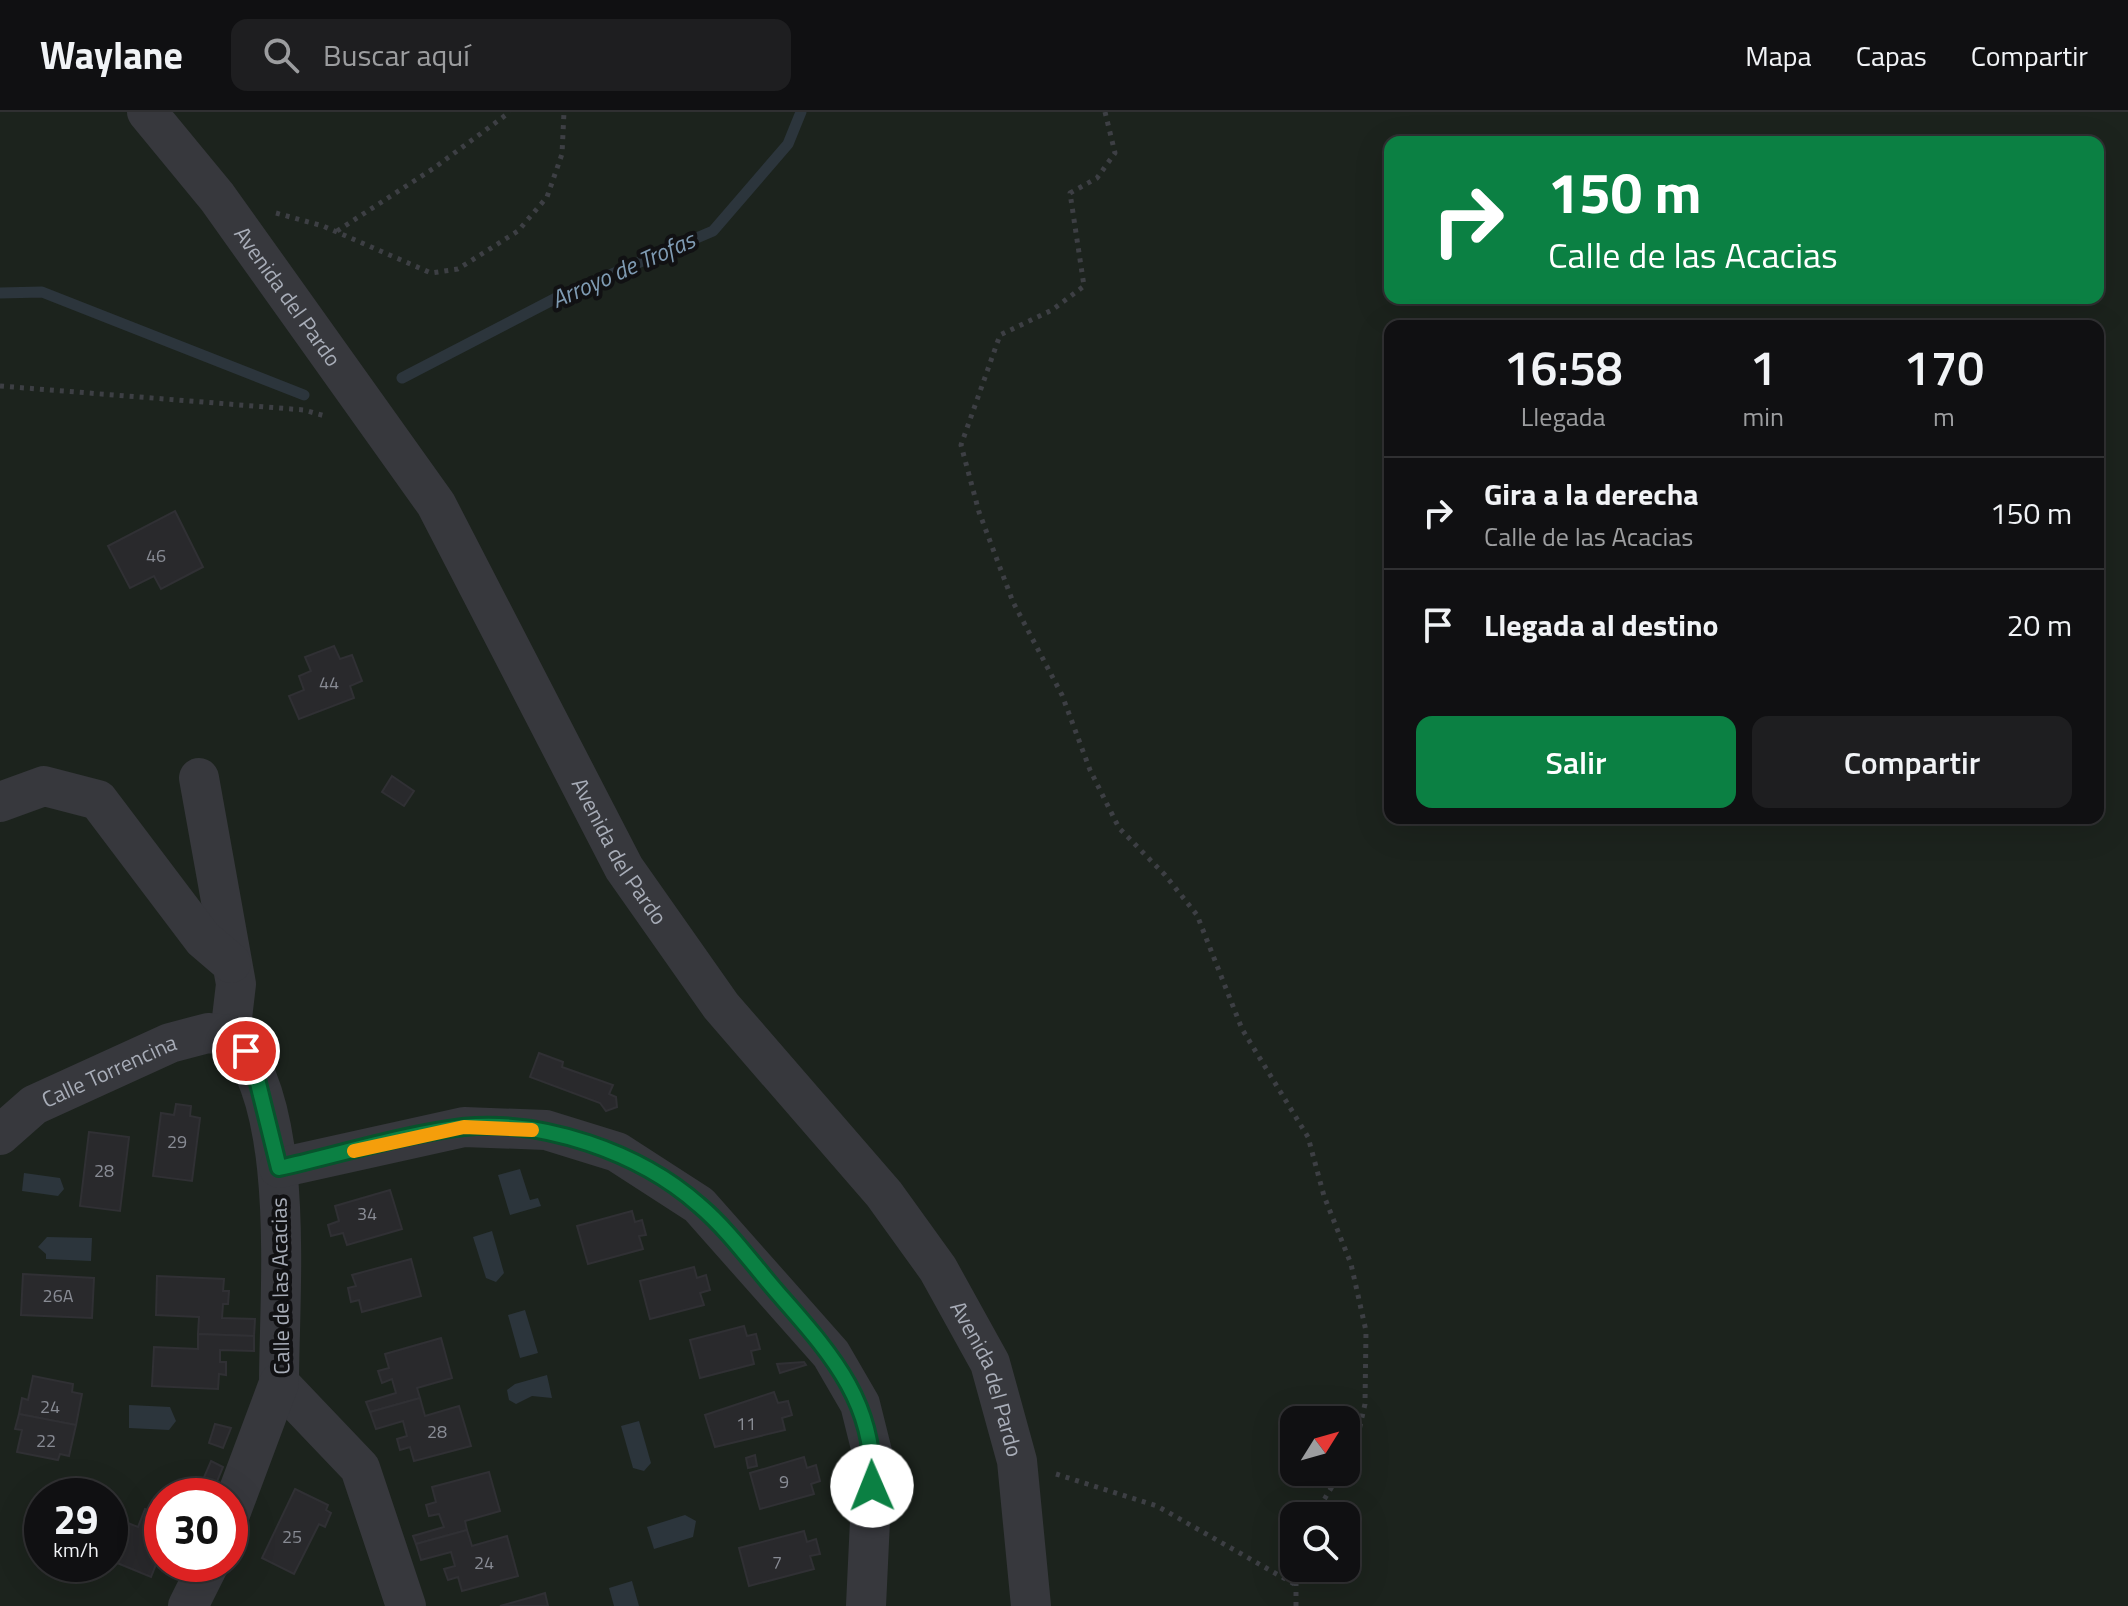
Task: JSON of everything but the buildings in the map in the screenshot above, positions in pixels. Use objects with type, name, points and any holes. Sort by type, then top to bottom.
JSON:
[{"type":"street","name":"Avenida del Pardo","points":[[147,112],[217,197],[436,504],[624,868],[721,1006],[884,1194],[938,1269],[990,1363],[1017,1461],[1031,1606]]},
{"type":"street","points":[[199,778],[236,984],[230,1035]]},
{"type":"street","points":[[0,802],[44,786],[98,800],[203,939],[231,963]]},
{"type":"street","name":"Calle Torrencina","points":[[0,1135],[34,1105],[170,1043],[208,1033],[230,1035]]},
{"type":"street","name":"Calle de las Acacias","points":[[230,1035],[246,1051],[256,1075],[279,1168],[279,1383],[360,1468],[406,1606]]},
{"type":"street","points":[[279,1168],[464,1127],[546,1130],[617,1152],[699,1205],[831,1354],[860,1404],[873,1456],[866,1606]]},
{"type":"street","points":[[243,1478],[279,1383]]},
{"type":"street","points":[[188,1606],[200,1582]]},
{"type":"path","points":[[336,232],[434,168],[510,112]]},
{"type":"path","points":[[217,197],[336,232],[431,273],[458,269],[481,258],[518,231],[547,197],[562,154],[564,112]]},
{"type":"path","points":[[1105,112],[1115,153],[1097,178],[1070,193],[1084,286],[1052,310],[1000,335],[961,445],[979,512],[1013,602],[1062,695],[1119,828],[1165,875],[1197,915],[1242,1029],[1308,1137],[1324,1196],[1351,1264],[1366,1331],[1365,1404],[1360,1426]]},
{"type":"path","points":[[0,386],[304,410],[383,430]]},
{"type":"path","points":[[1017,1461],[1157,1506],[1296,1585],[1296,1606]]},
{"type":"shaded area","points":[[0,112],[2128,112],[2128,1606],[0,1606]]},
{"type":"shaded area","points":[[520,1169],[530,1200],[538,1198],[541,1206],[510,1215],[498,1175]]},
{"type":"shaded area","points":[[24,1173],[60,1178],[64,1189],[58,1196],[22,1191]]},
{"type":"shaded area","points":[[492,1231],[504,1273],[496,1282],[486,1278],[473,1237]]},
{"type":"shaded area","points":[[47,1237],[92,1238],[91,1261],[46,1259],[46,1254],[38,1247]]},
{"type":"shaded area","points":[[525,1310],[538,1353],[520,1358],[508,1315]]},
{"type":"shaded area","points":[[547,1375],[552,1398],[532,1396],[516,1404],[509,1400],[507,1390],[515,1384]]},
{"type":"shaded area","points":[[129,1405],[170,1407],[176,1421],[169,1430],[129,1428]]},
{"type":"shaded area","points":[[639,1421],[651,1463],[644,1471],[633,1468],[621,1426]]},
{"type":"shaded area","points":[[685,1515],[696,1521],[693,1537],[654,1549],[647,1527]]},
{"type":"shaded area","points":[[632,1581],[639,1606],[614,1606],[609,1588]]},
{"type":"waterway","name":"Arroyo de Trofas","points":[[402,378],[560,296],[713,231],[788,144],[801,112]]},
{"type":"waterway","name":"Arroyo de Trofas","points":[[0,293],[42,292],[304,395]]},
{"type":"slow traffic","points":[[354,1151],[464,1127],[532,1130]]},
{"type":"route","points":[[246,1051],[256,1075],[279,1168],[464,1127],[546,1130],[617,1152],[699,1205],[831,1354],[860,1404],[873,1456],[872,1486]]}]
